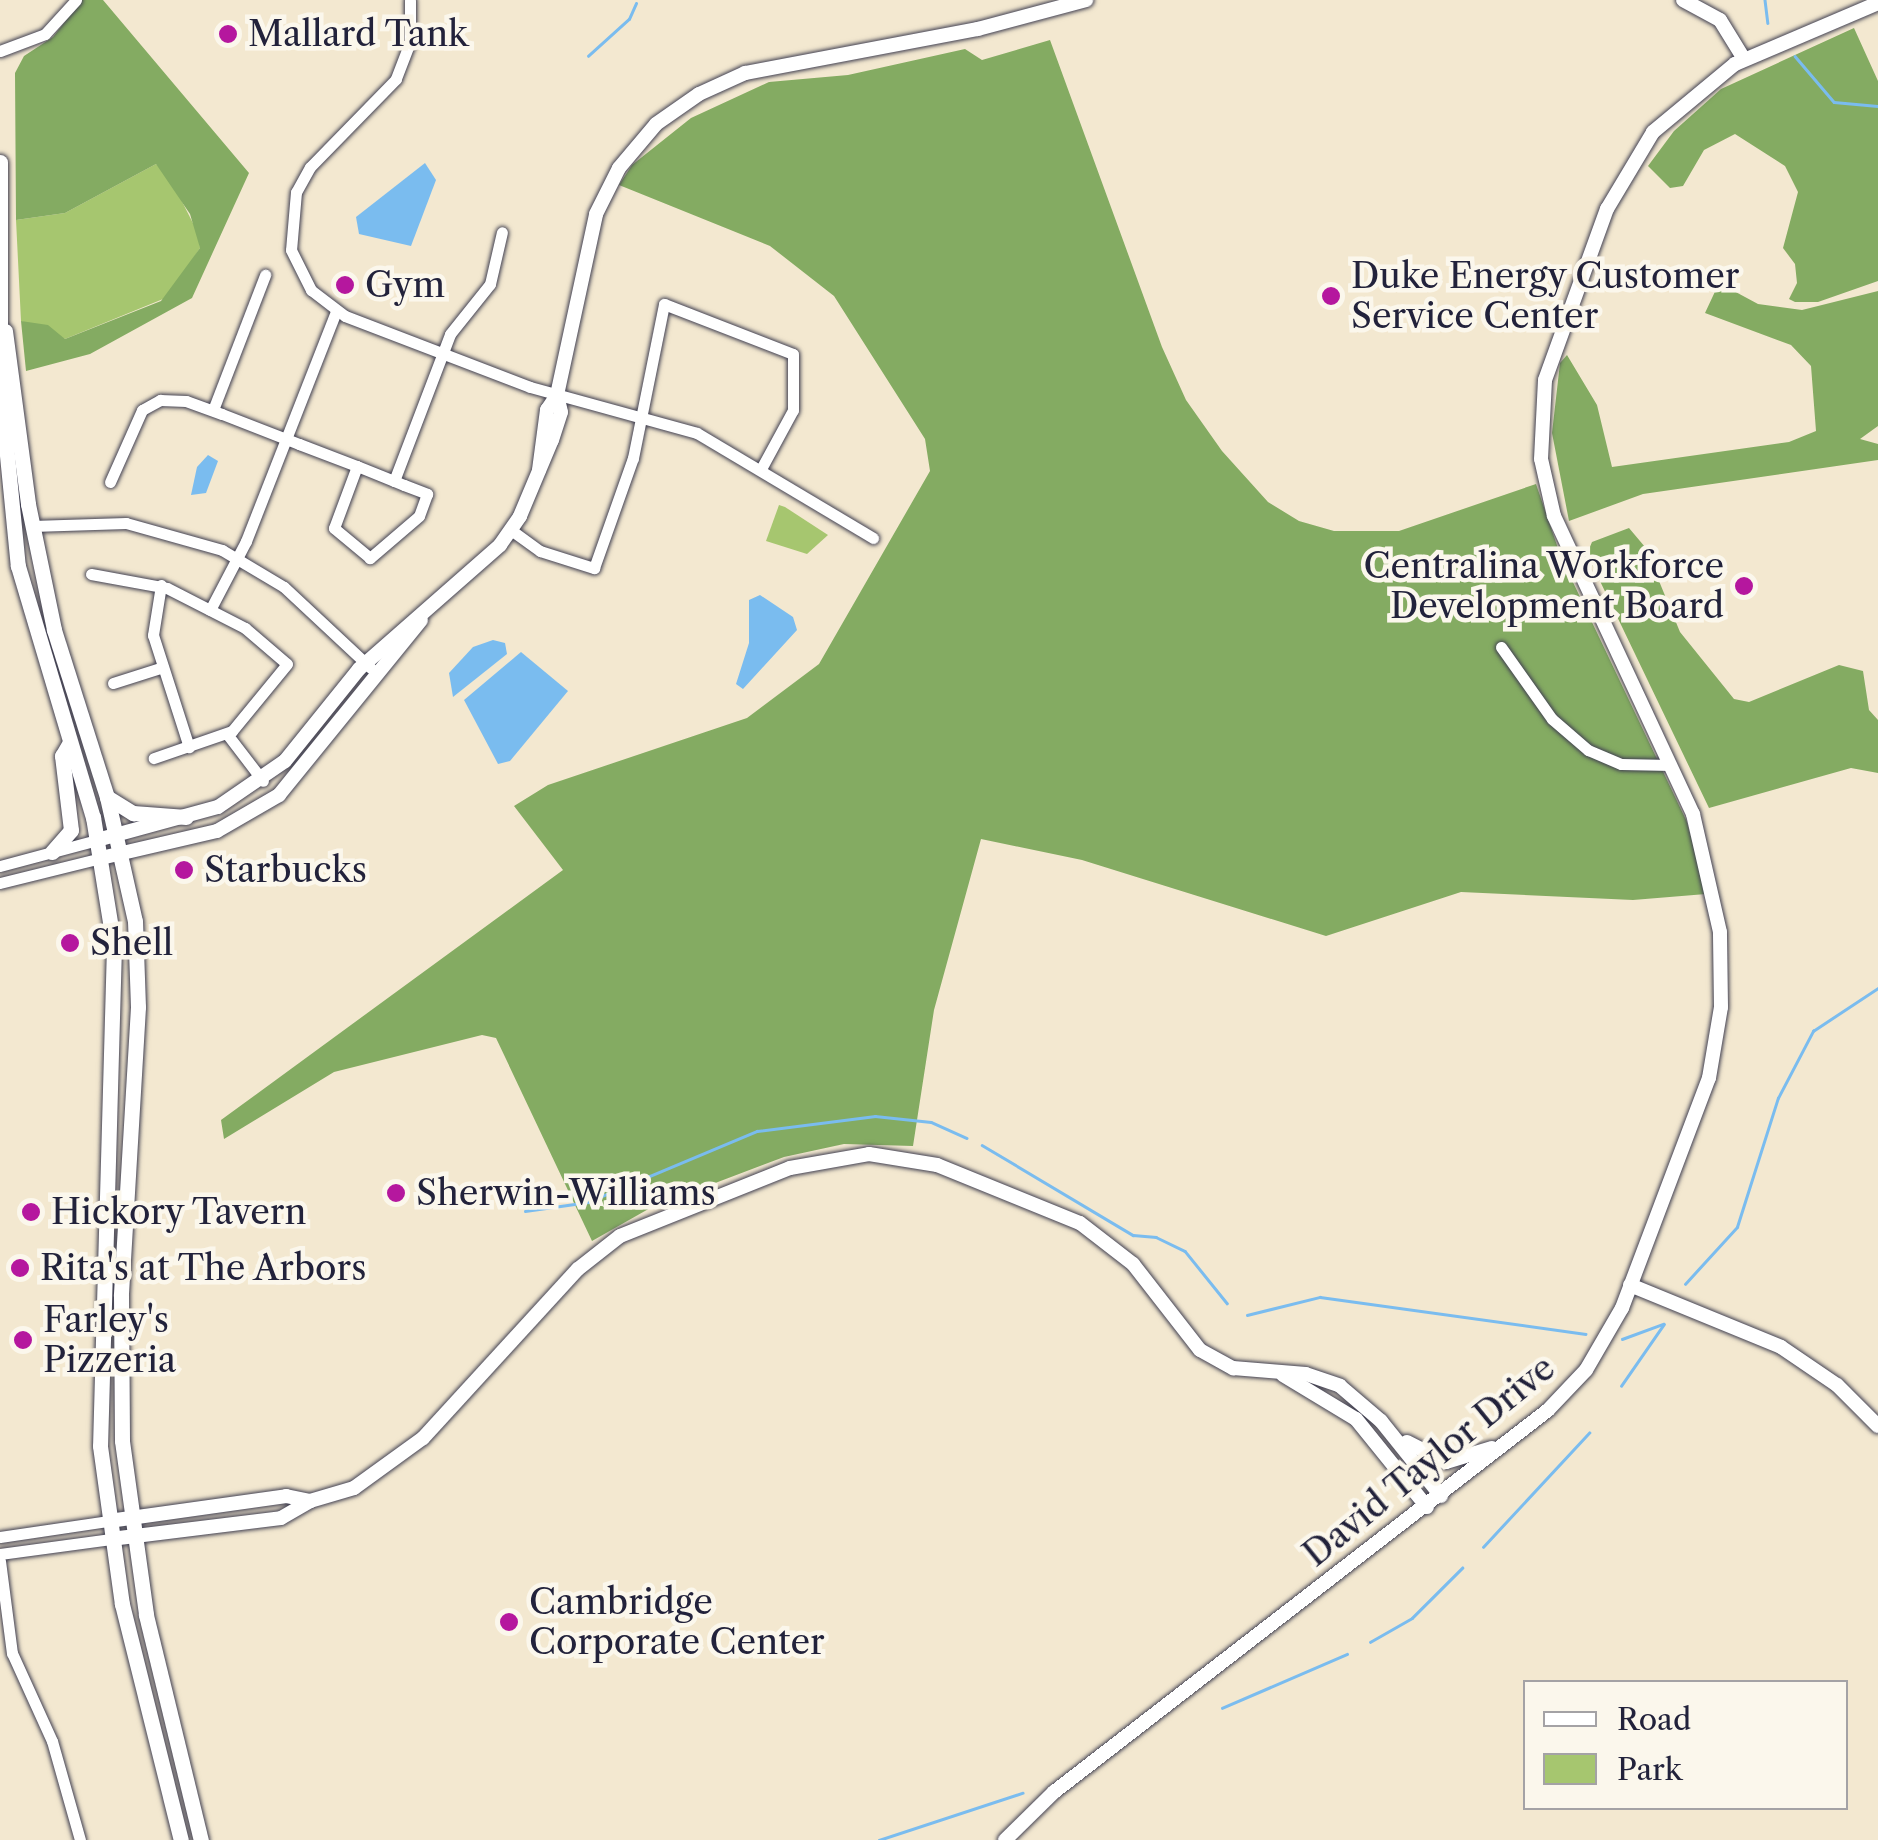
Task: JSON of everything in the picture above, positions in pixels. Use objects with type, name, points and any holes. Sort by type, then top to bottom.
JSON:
[{"type":"main road","points":[[0,162],[4,331],[0,374]]},
{"type":"main road","points":[[4,331],[32,526],[54,630],[118,836],[138,970],[120,1350],[130,1518],[200,1840]]},
{"type":"main road","points":[[0,384],[18,566],[101,858],[116,1007],[100,1350],[109,1521],[181,1840]]},
{"type":"main road","points":[[52,852],[70,835],[62,756],[70,742]]},
{"type":"main road","points":[[107,796],[134,813],[186,817]]},
{"type":"street","points":[[0,51],[45,34],[76,0]]},
{"type":"street","points":[[410,0],[410,42],[396,79],[310,167],[292,204],[294,261],[310,290],[336,312],[442,354],[556,395],[644,415],[697,433],[873,538]]},
{"type":"street","points":[[0,866],[186,817],[263,781],[511,530],[539,470],[547,410],[556,395],[596,214],[625,159],[672,111],[745,73],[976,30],[1086,0]]},
{"type":"street","points":[[1683,0],[1720,20],[1744,59]]},
{"type":"street","name":"David Taylor Drive","points":[[1005,1840],[1072,1778],[1519,1432],[1586,1370],[1630,1285],[1699,1109],[1721,1008],[1712,880],[1671,764],[1554,516],[1541,459],[1542,398],[1564,318],[1629,164],[1682,102],[1744,59],[1878,3]]},
{"type":"street","points":[[394,481],[455,325],[490,284],[502,232]]},
{"type":"street","points":[[212,410],[265,275]]},
{"type":"street","points":[[511,530],[540,551],[594,568],[644,415],[664,304],[766,340],[793,354],[794,404],[761,469]]},
{"type":"street","points":[[210,610],[238,557],[336,312]]},
{"type":"street","points":[[110,482],[147,406],[173,398],[212,410],[286,438],[357,466],[427,494],[424,506],[367,558],[334,528],[357,466]]},
{"type":"street","points":[[32,526],[126,523],[238,557],[294,595],[371,668]]},
{"type":"street","points":[[92,574],[162,585],[244,628],[288,667],[227,734],[154,758]]},
{"type":"street","points":[[162,585],[152,629],[189,747]]},
{"type":"street","points":[[1501,647],[1552,719],[1588,750],[1620,764],[1671,764]]},
{"type":"street","points":[[113,683],[163,667]]},
{"type":"street","points":[[0,883],[217,831],[279,795],[371,668]]},
{"type":"street","points":[[227,734],[263,781]]},
{"type":"street","points":[[80,1840],[52,1741],[12,1652],[0,1557],[281,1518],[310,1501],[354,1488],[404,1456],[578,1269],[620,1236],[766,1176],[844,1156],[892,1155],[937,1165],[1068,1216],[1126,1257],[1200,1350],[1233,1368],[1330,1381],[1419,1452],[1446,1462],[1473,1456],[1519,1432]]},
{"type":"street","points":[[1630,1285],[1788,1352],[1836,1385],[1878,1426]]},
{"type":"street","points":[[1283,1375],[1356,1419],[1427,1506]]},
{"type":"street","points":[[1382,1421],[1441,1496]]},
{"type":"street","points":[[0,1537],[294,1496],[310,1501]]},
{"type":"green space","points":[[82,0],[103,0],[249,173],[192,298],[90,354],[26,371],[21,321],[48,325],[65,339],[161,301],[200,248],[190,214],[156,164],[65,213],[16,220],[15,73],[24,56],[53,37]]},
{"type":"green space","points":[[1854,28],[1878,81],[1878,281],[1818,302],[1795,302],[1789,299],[1797,283],[1795,264],[1783,248],[1798,192],[1785,166],[1735,134],[1704,150],[1683,186],[1670,188],[1648,166],[1674,131],[1721,89]]},
{"type":"green space","points":[[1050,40],[1162,347],[1186,400],[1222,451],[1268,502],[1299,521],[1334,531],[1399,531],[1536,484],[1561,557],[1687,822],[1706,894],[1633,900],[1461,892],[1326,936],[1082,860],[981,839],[934,1010],[913,1146],[844,1144],[784,1157],[652,1207],[592,1241],[496,1038],[482,1035],[334,1072],[224,1139],[221,1120],[563,870],[514,806],[548,785],[747,718],[819,664],[930,471],[925,439],[834,296],[770,246],[619,185],[632,165],[691,118],[769,82],[848,75],[965,49],[982,60]]},
{"type":"green space","points":[[156,164],[168,174],[199,235],[200,248],[168,297],[65,339],[21,321],[16,220],[65,213]]},
{"type":"green space","points":[[1719,283],[1758,304],[1802,310],[1878,291],[1878,426],[1860,439],[1878,444],[1878,460],[1643,494],[1569,521],[1552,433],[1560,363],[1567,355],[1597,405],[1612,467],[1789,442],[1816,431],[1811,366],[1791,345],[1705,313]]},
{"type":"green space","points":[[779,505],[828,535],[807,554],[766,541]]},
{"type":"green space","points":[[1629,528],[1645,547],[1680,632],[1734,699],[1749,702],[1839,665],[1863,671],[1869,710],[1878,720],[1878,773],[1851,768],[1709,808],[1587,554],[1592,542]]},
{"type":"water","points":[[425,163],[436,180],[411,246],[359,234],[356,217]]},
{"type":"water","points":[[208,455],[218,461],[206,493],[191,495],[197,467]]},
{"type":"water","points":[[760,595],[793,617],[797,630],[743,689],[736,684],[749,643],[749,600]]},
{"type":"water","points":[[493,640],[505,643],[507,654],[453,697],[449,673],[473,647]]},
{"type":"water","points":[[521,652],[568,691],[510,761],[498,764],[464,700]]},
{"type":"waterway","points":[[1765,0],[1768,23]]},
{"type":"waterway","points":[[588,56],[629,19],[636,3]]},
{"type":"waterway","points":[[1795,56],[1834,102],[1878,106]]},
{"type":"waterway","points":[[1685,1284],[1737,1227],[1778,1098],[1813,1031],[1878,988]]},
{"type":"waterway","points":[[525,1211],[588,1202],[757,1131],[875,1116],[931,1122],[967,1138]]},
{"type":"waterway","points":[[982,1145],[1133,1235],[1156,1237],[1185,1251],[1227,1303]]},
{"type":"waterway","points":[[1247,1315],[1320,1297],[1585,1334]]},
{"type":"waterway","points":[[1622,1339],[1663,1324]]},
{"type":"waterway","points":[[1621,1386],[1664,1324]]},
{"type":"waterway","points":[[1483,1547],[1589,1433]]},
{"type":"waterway","points":[[1370,1642],[1412,1618],[1462,1568]]},
{"type":"waterway","points":[[1222,1708],[1347,1654]]},
{"type":"waterway","points":[[879,1840],[1022,1793]]},
{"type":"place","name":"Mallard Tank","points":[[228,34]]},
{"type":"place","name":"Gym","points":[[345,285]]},
{"type":"place","name":"Duke Energy Customer Service Center","points":[[1331,296]]},
{"type":"place","name":"Centralina Workforce Development Board","points":[[1744,586]]},
{"type":"place","name":"Starbucks","points":[[184,870]]},
{"type":"place","name":"Shell","points":[[70,943]]},
{"type":"place","name":"Sherwin-Williams","points":[[396,1193]]},
{"type":"place","name":"Hickory Tavern","points":[[31,1212]]},
{"type":"place","name":"Rita's at The Arbors","points":[[20,1268]]},
{"type":"place","name":"Farley's Pizzeria","points":[[23,1340]]},
{"type":"place","name":"Cambridge Corporate Center","points":[[509,1622]]}]
